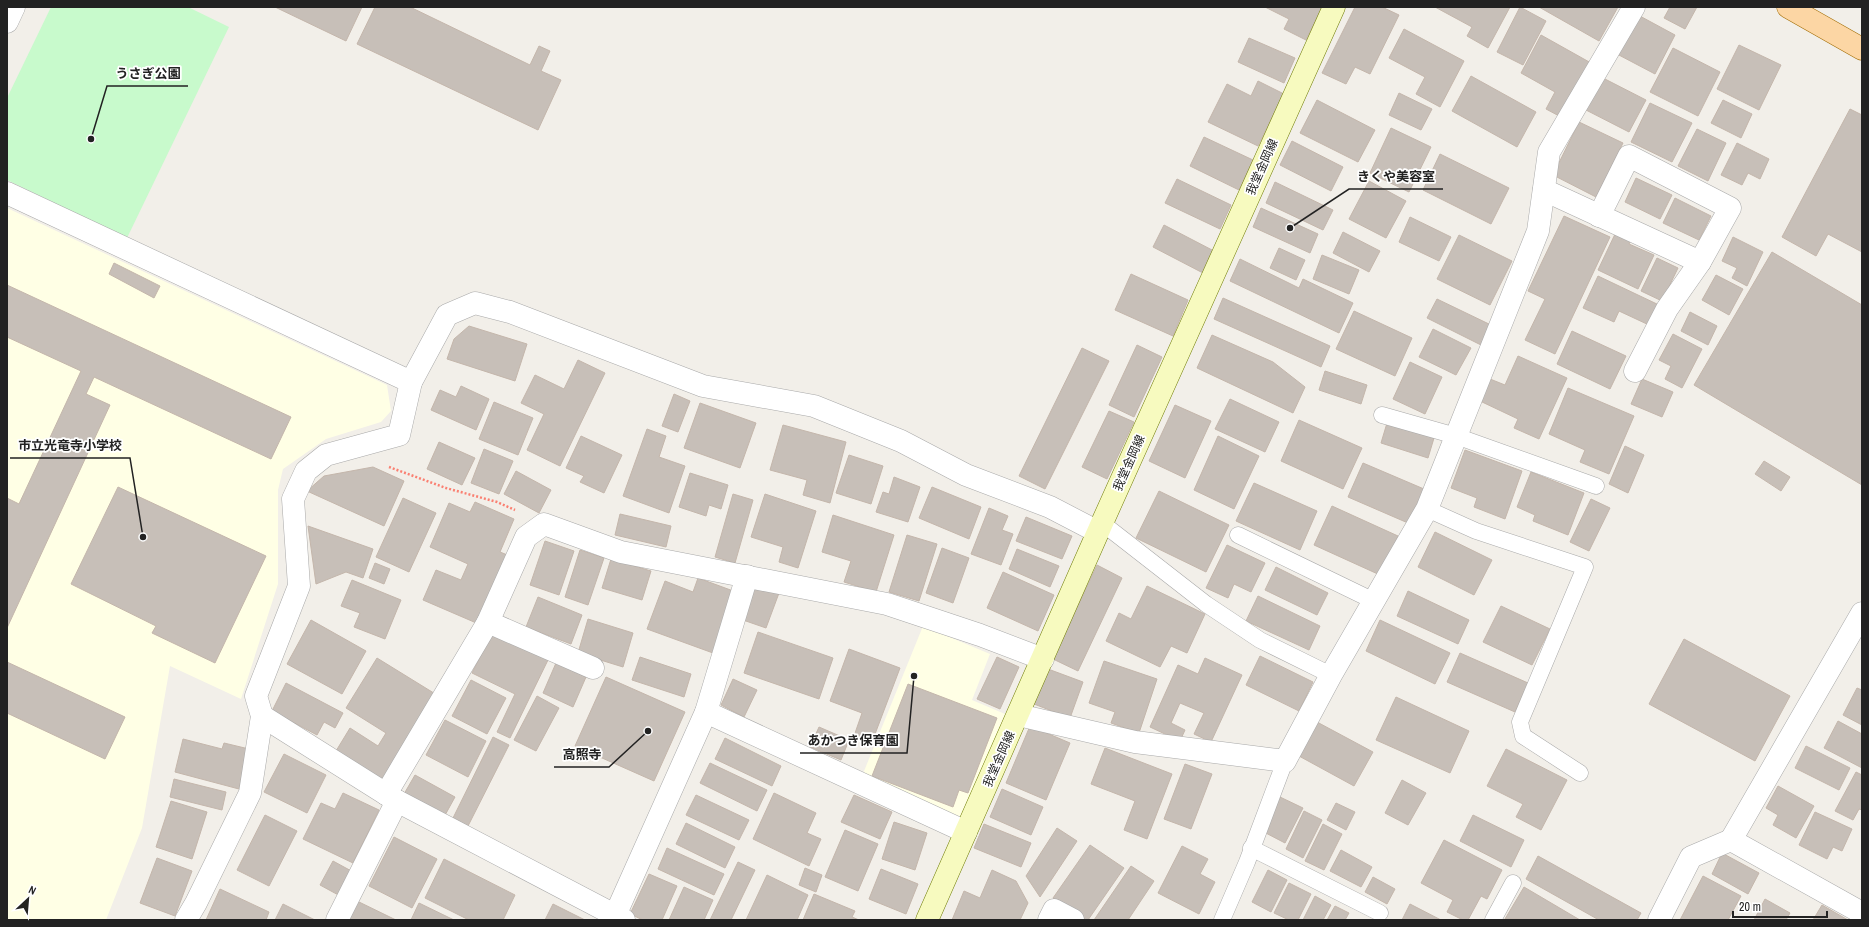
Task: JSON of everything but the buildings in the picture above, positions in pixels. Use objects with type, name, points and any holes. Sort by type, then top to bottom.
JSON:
[{"type":"main road","name":"我堂金岡線","points":[[927,920],[1100,528],[1334,7]]},
{"type":"main road","points":[[1788,7],[1862,49]]},
{"type":"street","points":[[7,22],[14,7]]},
{"type":"street","points":[[1018,715],[1134,742],[1285,761],[1331,675],[1427,509],[1538,231],[1549,152],[1634,7]]},
{"type":"street","points":[[1599,216],[1629,156],[1730,208],[1700,262],[1667,309],[1635,371]]},
{"type":"street","points":[[1544,190],[1700,262]]},
{"type":"street","points":[[7,193],[411,382]]},
{"type":"street","points":[[186,920],[196,903],[250,793],[262,716],[256,696],[299,586],[293,499],[296,492],[306,471],[326,455],[399,435],[411,382],[447,315],[475,303],[510,312],[703,386],[814,406],[901,441],[966,475],[1100,528]]},
{"type":"street","points":[[337,920],[391,798],[488,622],[526,537],[544,524],[621,552],[887,604],[980,635],[1043,659]]},
{"type":"street","points":[[262,716],[391,798],[617,918],[706,712],[747,576]]},
{"type":"street","points":[[1658,920],[1690,857],[1731,840],[1862,613]]},
{"type":"street","points":[[488,622],[593,668]]},
{"type":"street","points":[[706,712],[966,832]]},
{"type":"street","points":[[1731,840],[1862,913]]},
{"type":"street","points":[[1049,920],[1054,910],[1073,920]]},
{"type":"lane","points":[[1382,415],[1456,436],[1596,486]]},
{"type":"lane","points":[[1427,509],[1476,531],[1585,567],[1520,722],[1524,736],[1580,773]]},
{"type":"lane","points":[[1100,528],[1206,604],[1260,640],[1331,675]]},
{"type":"lane","points":[[1238,535],[1374,601]]},
{"type":"lane","points":[[1222,920],[1285,761]]},
{"type":"lane","points":[[1251,848],[1380,913]]},
{"type":"lane","points":[[1493,920],[1513,883]]},
{"type":"path","points":[[387,466],[446,488],[497,502],[544,524]]},
{"type":"shaded area","points":[[7,208],[387,385],[391,411],[381,422],[326,439],[283,469],[278,490],[278,584],[241,699],[170,666],[142,828],[106,920],[7,920]]},
{"type":"shaded area","points":[[923,626],[990,654],[972,700],[1005,714],[961,822],[860,781]]},
{"type":"green space","points":[[51,7],[188,7],[229,27],[127,238],[7,180],[7,98]]},
{"type":"place","name":"うさぎ公園","points":[[91,139]]},
{"type":"place","name":"きくや美容室","points":[[1290,228]]},
{"type":"place","name":"市立光竜寺小学校","points":[[143,537]]},
{"type":"place","name":"あかつき保育園","points":[[914,676]]},
{"type":"place","name":"高照寺","points":[[648,731]]}]
